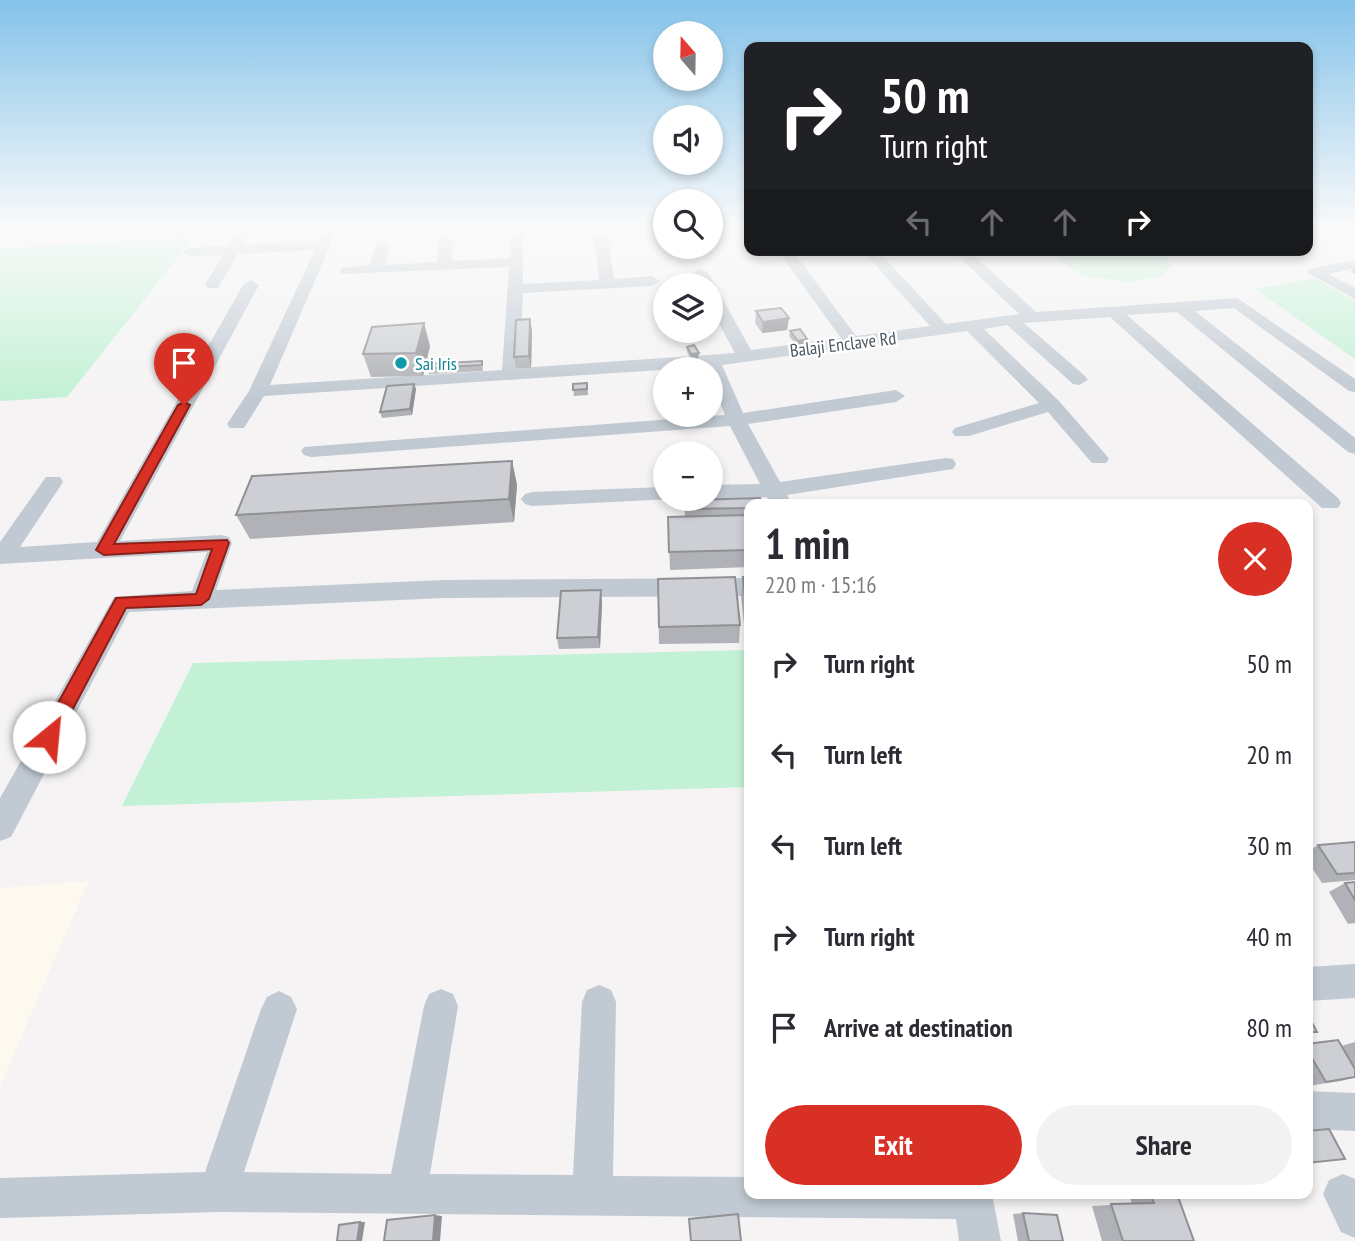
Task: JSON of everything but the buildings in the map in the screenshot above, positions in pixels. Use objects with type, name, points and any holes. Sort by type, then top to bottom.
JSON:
[{"type":"street","points":[[237,424],[258,391],[307,283]]},
{"type":"street","points":[[511,374],[515,283]]},
{"type":"street","points":[[515,289],[623,283]]},
{"type":"street","points":[[808,283],[853,343]]},
{"type":"street","points":[[899,283],[943,331]]},
{"type":"street","points":[[995,283],[1032,317]]},
{"type":"street","points":[[1333,283],[1355,295]]},
{"type":"street","points":[[104,550],[251,285]]},
{"type":"street","name":"Balaji Enclave Rd","points":[[723,360],[1032,317],[1237,303],[1355,387]]},
{"type":"street","points":[[1181,307],[1355,449]]},
{"type":"street","points":[[1114,312],[1330,503]]},
{"type":"street","points":[[723,315],[746,357]]},
{"type":"street","points":[[1012,320],[1079,380]]},
{"type":"street","points":[[972,326],[1052,405],[1099,459]]},
{"type":"street","name":"Balaji Enclave Rd","points":[[258,391],[653,365]]},
{"type":"street","points":[[723,388],[736,421],[777,497]]},
{"type":"street","points":[[311,451],[736,421],[895,396]]},
{"type":"street","points":[[962,432],[1052,405]]},
{"type":"street","points":[[723,493],[777,497],[946,464]]},
{"type":"street","points":[[1,556],[53,482]]},
{"type":"street","points":[[532,499],[653,494]]},
{"type":"street","points":[[1,556],[221,543],[201,599]]},
{"type":"street","points":[[0,827],[122,603],[444,589],[744,587]]},
{"type":"street","points":[[1313,984],[1355,981]]},
{"type":"street","points":[[592,1195],[599,1002]]},
{"type":"street","points":[[407,1193],[441,1006]]},
{"type":"street","points":[[218,1192],[279,1009]]},
{"type":"street","points":[[1313,1110],[1355,1112]]},
{"type":"street","points":[[0,1198],[218,1192],[744,1195]]},
{"type":"street","points":[[973,1199],[980,1241]]},
{"type":"shaded area","points":[[89,881],[41,991],[0,1088],[0,888]]},
{"type":"green space","points":[[0,283],[158,283],[67,397],[0,401]]},
{"type":"green space","points":[[1288,283],[1323,283],[1355,301],[1355,359],[1255,289]]},
{"type":"green space","points":[[744,650],[744,787],[122,806],[193,663]]},
{"type":"place","name":"Sai Iris","points":[[401,363]]},
{"type":"route","points":[[49,737],[122,603],[201,599],[221,543],[104,550],[184,405]]}]
